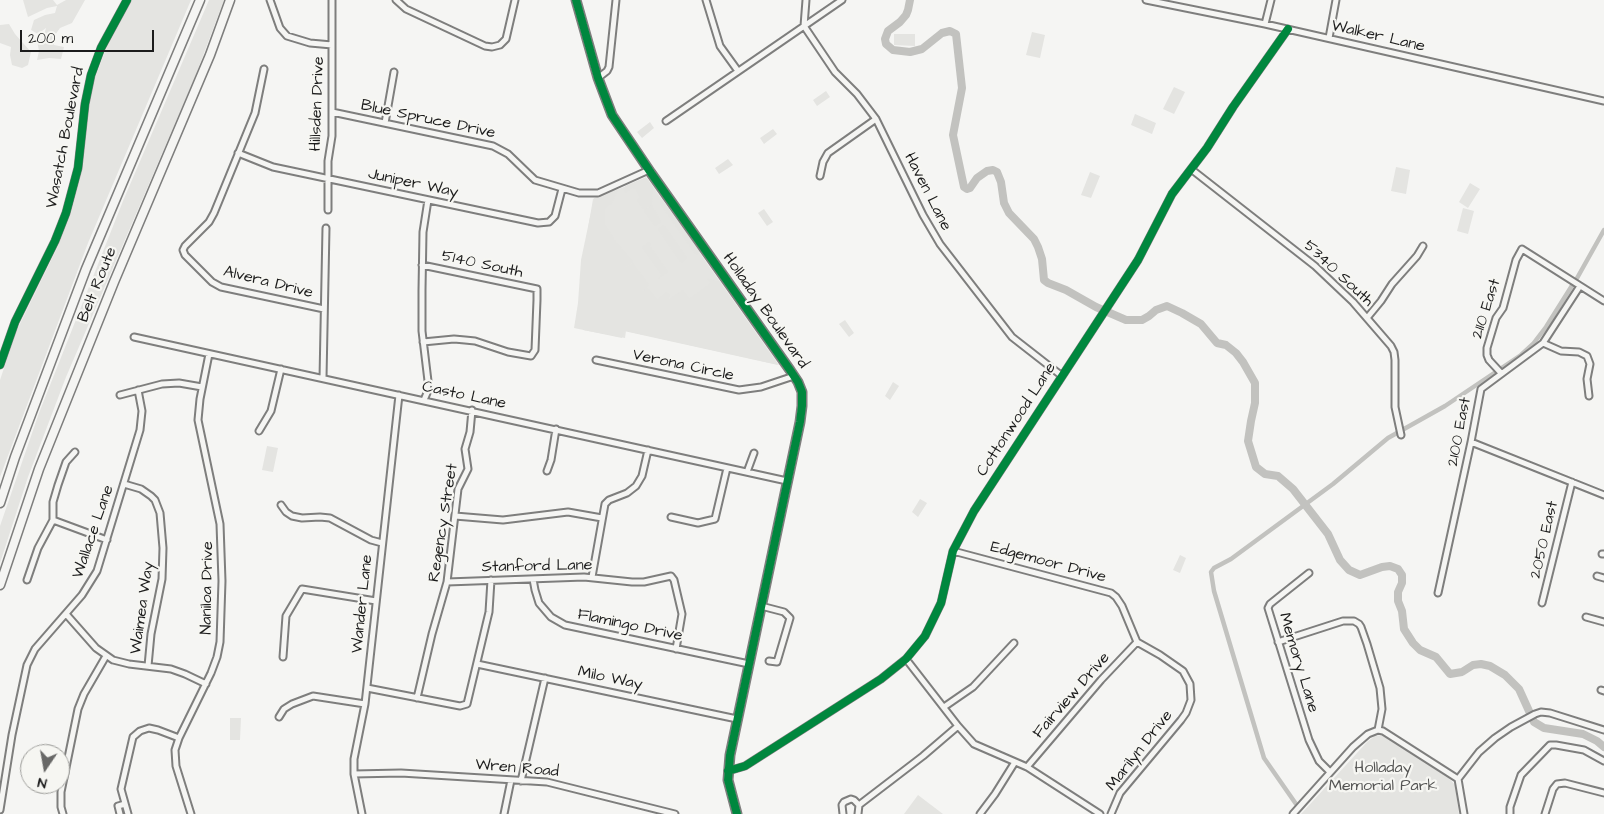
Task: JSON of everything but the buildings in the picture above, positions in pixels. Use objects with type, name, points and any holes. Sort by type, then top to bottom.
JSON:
[{"type":"highway","name":"Belt Route","points":[[0,503],[15,457],[86,269],[200,0]]},
{"type":"highway","name":"Belt Route","points":[[0,585],[39,469],[114,282],[210,55],[230,0]]},
{"type":"main road","name":"Holladay Boulevard","points":[[576,0],[598,78],[612,115],[801,388],[802,406],[737,719],[728,771],[730,789],[737,814]]},
{"type":"street","name":"Wasatch Boulevard","points":[[0,365],[15,322],[55,241],[66,213],[78,168],[85,104],[91,75],[105,41],[127,0]]},
{"type":"street","points":[[270,0],[282,30],[287,36],[306,42],[332,45]]},
{"type":"street","name":"Hillsden Drive","points":[[328,210],[329,158],[332,136],[332,0]]},
{"type":"street","points":[[396,0],[406,9],[492,48],[500,45],[506,39],[515,0]]},
{"type":"street","points":[[598,78],[609,67],[616,0]]},
{"type":"street","points":[[706,0],[720,46],[738,71]]},
{"type":"street","points":[[804,26],[806,0]]},
{"type":"street","points":[[666,121],[842,0]]},
{"type":"street","name":"Walker Lane","points":[[1146,0],[1329,38],[1604,101]]},
{"type":"street","points":[[1265,24],[1271,0]]},
{"type":"street","points":[[1329,38],[1336,0]]},
{"type":"street","name":"Haven Lane","points":[[804,26],[835,72],[857,94],[876,119],[923,215],[940,244],[1012,337],[1062,376]]},
{"type":"street","name":"Cottonwood Lane","points":[[728,771],[745,766],[870,686],[906,659],[925,636],[937,614],[945,592],[953,551],[974,511],[1138,260],[1166,204],[1288,29]]},
{"type":"street","points":[[238,154],[256,110],[264,69]]},
{"type":"street","points":[[385,123],[394,72]]},
{"type":"street","name":"Blue Spruce Drive","points":[[332,112],[493,146],[511,157],[535,180],[580,194],[594,194],[649,170]]},
{"type":"street","points":[[820,176],[823,162],[828,153],[876,119]]},
{"type":"street","name":"Juniper Way","points":[[238,154],[269,166],[541,224],[549,222],[555,216],[562,189]]},
{"type":"street","name":"Alvera Drive","points":[[238,154],[212,216],[185,246],[183,252],[212,282],[221,287],[324,309]]},
{"type":"street","name":"5340 South","points":[[1191,169],[1314,266],[1353,302],[1391,346],[1394,352],[1395,407],[1401,435]]},
{"type":"street","points":[[424,400],[428,381],[421,317],[422,265],[424,225],[428,200]]},
{"type":"street","points":[[323,378],[326,228]]},
{"type":"street","points":[[1366,318],[1382,301],[1392,284],[1417,256],[1423,246]]},
{"type":"street","name":"2110 East","points":[[1499,371],[1489,360],[1487,348],[1496,318],[1503,308],[1516,260],[1522,249],[1576,283]]},
{"type":"street","name":"5140 South","points":[[422,265],[537,289],[536,345],[533,354],[525,356],[475,341],[454,339],[423,342]]},
{"type":"street","points":[[1576,283],[1604,301]]},
{"type":"street","name":"2100 East","points":[[1438,593],[1481,389],[1499,371],[1543,343],[1576,283]]},
{"type":"street","name":"Casto Lane","points":[[134,337],[787,481]]},
{"type":"street","points":[[1543,343],[1561,351],[1579,352],[1587,356],[1590,364],[1587,379],[1590,396]]},
{"type":"street","name":"Naniloa Drive","points":[[191,814],[176,766],[175,755],[178,738],[216,663],[219,647],[223,568],[218,514],[199,426],[199,406],[209,354]]},
{"type":"street","name":"Verona Circle","points":[[596,360],[739,390],[761,387],[794,376]]},
{"type":"street","points":[[259,431],[271,411],[281,370]]},
{"type":"street","points":[[120,395],[154,386],[175,383],[202,388]]},
{"type":"street","name":"Wallace Lane","points":[[0,810],[12,736],[27,665],[35,649],[92,581],[107,540],[141,426],[142,411],[138,390]]},
{"type":"street","name":"Wander Lane","points":[[362,814],[354,774],[354,759],[367,688],[399,395]]},
{"type":"street","name":"Regency Street","points":[[417,698],[432,634],[447,582],[458,489],[468,468],[466,447],[470,432],[472,410]]},
{"type":"street","points":[[547,471],[552,455],[556,429]]},
{"type":"street","points":[[1471,442],[1604,495]]},
{"type":"street","points":[[592,577],[602,518],[607,501],[627,493],[639,483],[644,472],[648,450]]},
{"type":"street","points":[[27,580],[38,548],[53,520],[52,509],[66,462],[75,452]]},
{"type":"street","points":[[747,472],[754,453]]},
{"type":"street","points":[[671,517],[698,523],[715,519],[727,468]]},
{"type":"street","name":"2050 East","points":[[1542,603],[1572,482]]},
{"type":"street","name":"Waimea Way","points":[[124,484],[141,489],[151,496],[155,500],[160,512],[163,548],[162,579],[151,634],[148,666]]},
{"type":"street","points":[[281,505],[292,516],[330,518],[371,540],[382,543]]},
{"type":"street","points":[[455,516],[503,520],[568,512],[602,518]]},
{"type":"street","points":[[53,520],[107,540]]},
{"type":"street","name":"Edgemoor Drive","points":[[953,551],[1111,593],[1122,606],[1137,642]]},
{"type":"street","name":"Memory Lane","points":[[1309,573],[1270,604],[1268,608],[1309,740],[1315,754],[1330,772]]},
{"type":"street","name":"Stanford Lane","points":[[447,582],[592,577],[644,582],[671,576],[674,580],[682,614],[676,649]]},
{"type":"street","points":[[1597,576],[1604,578]]},
{"type":"street","name":"Flamingo Drive","points":[[533,578],[539,603],[545,612],[557,621],[578,628],[749,664]]},
{"type":"street","points":[[367,688],[460,706],[466,705],[469,700],[490,608],[491,580]]},
{"type":"street","points":[[283,656],[286,619],[302,589],[376,601]]},
{"type":"street","points":[[761,606],[784,612],[790,618],[777,662],[769,661]]},
{"type":"street","points":[[66,614],[92,645],[106,656],[124,664],[176,670],[206,684]]},
{"type":"street","points":[[1586,618],[1604,622]]},
{"type":"street","points":[[1278,642],[1343,621],[1354,621],[1359,624],[1380,688],[1382,709],[1378,730]]},
{"type":"street","points":[[944,708],[973,687],[1014,642]]},
{"type":"street","name":"Fairview Drive","points":[[1027,767],[1101,680],[1137,642]]},
{"type":"street","name":"Marilyn Drive","points":[[1111,814],[1120,793],[1182,720],[1190,700],[1190,684],[1183,671],[1137,642]]},
{"type":"street","points":[[63,814],[61,792],[78,709],[84,694],[106,656]]},
{"type":"street","points":[[906,659],[958,726],[977,746],[1027,767],[1100,814]]},
{"type":"street","name":"Milo Way","points":[[477,664],[737,719]]},
{"type":"street","points":[[521,781],[545,678]]},
{"type":"street","points":[[279,717],[284,709],[292,704],[313,696],[365,704]]},
{"type":"street","points":[[1464,814],[1458,779],[1475,757],[1504,731],[1526,718],[1541,712],[1550,713],[1604,730]]},
{"type":"street","points":[[858,814],[859,805],[923,756],[958,726]]},
{"type":"street","points":[[128,814],[122,794],[122,785],[131,742],[136,734],[144,729],[154,729],[178,738]]},
{"type":"street","points":[[1293,814],[1353,747],[1368,734],[1378,730],[1383,731],[1458,779]]},
{"type":"street","points":[[1510,814],[1510,806],[1521,776],[1550,745],[1581,749],[1590,752],[1604,761]]},
{"type":"street","points":[[980,814],[1015,762]]},
{"type":"street","name":"Wren Road","points":[[354,774],[401,773],[560,784],[675,814]]},
{"type":"street","points":[[504,814],[511,780]]},
{"type":"street","points":[[1545,814],[1553,789],[1557,784],[1565,783],[1604,793]]},
{"type":"street","points":[[841,814],[842,805],[847,800],[854,800],[859,805]]},
{"type":"street","points":[[120,814],[118,806],[125,804]]},
{"type":"shaded area","points":[[647,178],[779,365],[626,331],[625,338],[583,330],[584,252],[593,199]]},
{"type":"green space","points":[[23,0],[53,0],[57,5],[66,0],[85,0],[72,23],[60,28],[53,38],[54,45],[64,47],[61,59],[37,60],[39,51],[37,41],[43,39],[46,28],[38,34],[31,30],[34,20],[55,13],[57,6],[47,8],[28,17]]},
{"type":"green space","points":[[132,0],[191,0],[88,243],[0,477],[0,380],[16,332],[58,246],[71,213],[82,170],[93,83],[106,49]]},
{"type":"green space","points":[[209,0],[224,0],[195,77],[66,377],[28,477],[0,563],[0,526],[39,413],[123,201]]},
{"type":"green space","points":[[9,24],[31,52],[28,65],[22,68],[12,65],[11,47],[0,43],[0,25]]},
{"type":"green space","points":[[1032,32],[1045,35],[1040,58],[1026,55]]},
{"type":"green space","points":[[894,34],[915,34],[915,46],[894,45]]},
{"type":"green space","points":[[1174,87],[1185,92],[1174,114],[1163,109]]},
{"type":"green space","points":[[826,91],[830,97],[817,106],[813,100]]},
{"type":"green space","points":[[1135,114],[1156,123],[1152,134],[1131,125]]},
{"type":"green space","points":[[650,122],[654,128],[642,138],[637,132]]},
{"type":"green space","points":[[773,129],[777,134],[764,144],[760,138]]},
{"type":"green space","points":[[728,159],[733,165],[719,174],[715,168]]},
{"type":"green space","points":[[1396,167],[1410,170],[1406,194],[1391,191]]},
{"type":"green space","points":[[1090,172],[1100,176],[1091,198],[1081,195]]},
{"type":"green space","points":[[646,177],[653,187],[652,204],[644,210],[637,200],[640,198],[636,190],[633,188],[625,193],[624,190],[625,186]]},
{"type":"green space","points":[[1470,183],[1480,189],[1468,208],[1459,202]]},
{"type":"green space","points":[[618,189],[611,205],[605,209],[605,225],[633,262],[622,269],[633,263],[649,285],[641,292],[648,288],[657,300],[667,292],[670,295],[669,299],[683,290],[689,299],[711,283],[707,278],[720,282],[778,365],[624,331],[622,338],[574,328],[581,260],[594,198]]},
{"type":"green space","points":[[662,199],[700,252],[696,255],[661,205]]},
{"type":"green space","points":[[652,205],[661,222],[655,226],[644,211]]},
{"type":"green space","points":[[1463,208],[1474,211],[1468,234],[1457,231]]},
{"type":"green space","points":[[764,209],[773,222],[767,226],[758,213]]},
{"type":"green space","points":[[664,225],[687,258],[681,263],[658,229]]},
{"type":"green space","points":[[649,242],[668,272],[658,279],[662,275],[642,247]]},
{"type":"green space","points":[[845,320],[854,333],[849,337],[839,324]]},
{"type":"green space","points":[[893,382],[899,386],[890,400],[885,396]]},
{"type":"green space","points":[[267,446],[278,448],[273,472],[262,470]]},
{"type":"green space","points":[[920,499],[927,503],[918,517],[912,512]]},
{"type":"green space","points":[[1180,555],[1186,558],[1180,573],[1173,570]]},
{"type":"green space","points":[[230,718],[241,718],[240,740],[230,740]]},
{"type":"green space","name":"Holladay Memorial Park","points":[[1383,735],[1449,778],[1455,785],[1459,814],[1301,814],[1368,741],[1375,736]]},
{"type":"green space","points":[[918,795],[943,814],[904,814]]},
{"type":"waterway","points":[[910,0],[906,15],[888,31],[885,39],[886,44],[893,50],[910,52],[922,49],[942,33],[950,31],[956,34],[962,88],[953,135],[964,187],[970,188],[977,178],[987,171],[993,170],[997,172],[1001,182],[1004,203],[1009,213],[1034,239],[1038,247],[1042,259],[1044,280],[1126,320],[1142,320],[1156,310],[1167,306],[1201,324],[1217,343],[1226,345],[1236,353],[1255,383],[1255,403],[1248,441],[1256,467],[1265,474],[1278,476],[1293,489],[1328,534],[1340,560],[1349,570],[1360,575],[1382,567],[1390,566],[1398,569],[1402,575],[1398,601],[1402,611],[1404,629],[1413,643],[1420,650],[1436,657],[1450,674],[1462,672],[1473,665],[1490,666],[1505,675],[1519,689],[1534,722],[1544,728],[1583,734],[1604,747]]},
{"type":"waterway","points":[[1576,280],[1604,230]]},
{"type":"waterway","points":[[1296,804],[1264,758],[1214,591],[1211,572],[1333,484],[1388,438],[1445,406],[1521,355],[1533,344],[1546,327],[1573,284]]},
{"type":"cycle path","points":[[0,365],[15,322],[55,241],[66,213],[78,168],[85,104],[91,75],[101,48],[127,0]]},
{"type":"cycle path","points":[[576,0],[598,78],[612,115],[790,370],[802,392],[800,422],[730,755],[728,780],[737,814]]},
{"type":"cycle path","points":[[728,771],[745,766],[881,679],[906,659],[925,636],[941,603],[953,551],[974,511],[1138,260],[1172,194],[1207,148],[1233,107],[1288,29]]}]
